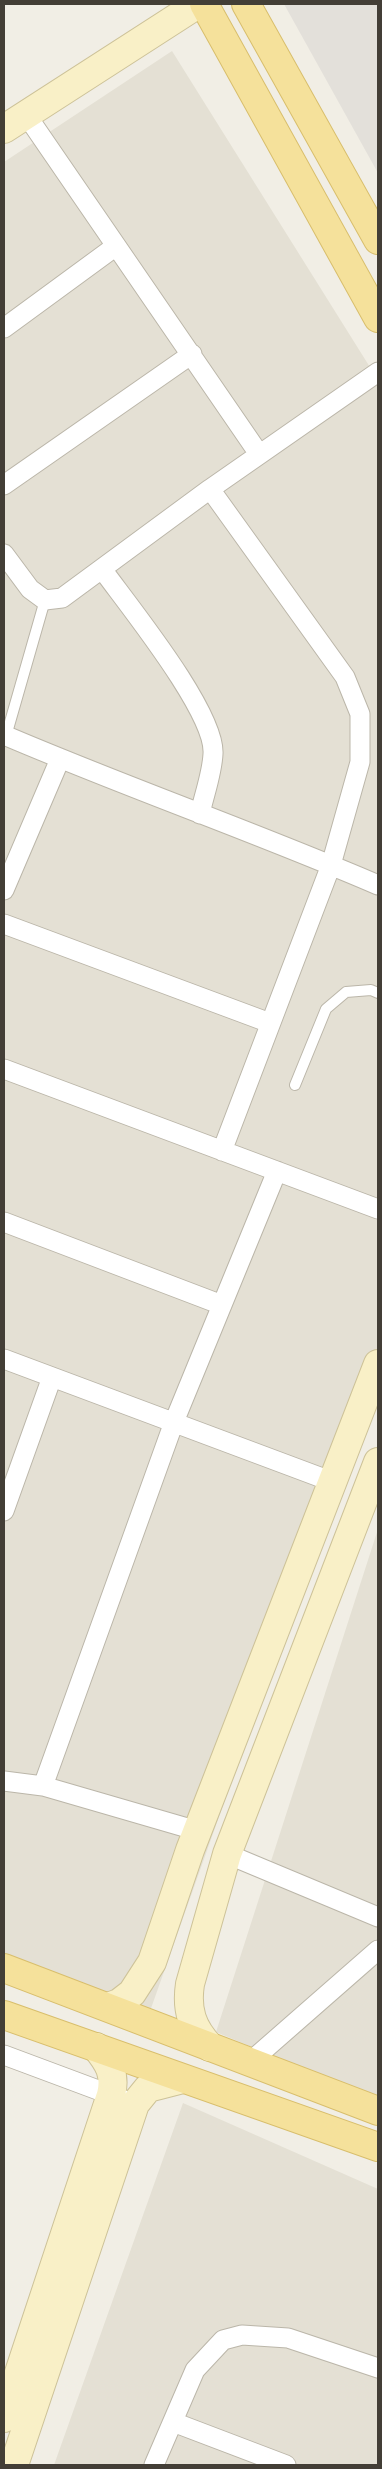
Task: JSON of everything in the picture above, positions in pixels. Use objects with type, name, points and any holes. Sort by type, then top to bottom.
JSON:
[{"type":"main road","points":[[14,121],[198,4]]},
{"type":"main road","points":[[204,4],[378,318]]},
{"type":"main road","points":[[246,4],[378,240]]},
{"type":"main road","points":[[108,2007],[119,2003],[132,1993],[152,1962],[198,1831],[333,1482],[371,1407],[378,1364]]},
{"type":"main road","points":[[210,2047],[198,2034],[191,2020],[187,2002],[190,1984],[227,1854],[372,1496],[378,1462]]},
{"type":"main road","points":[[4,1968],[378,2111]]},
{"type":"main road","points":[[56,2033],[46,2017],[47,2006],[58,1993],[68,1992]]},
{"type":"main road","points":[[4,2015],[378,2147]]},
{"type":"main road","points":[[14,2465],[123,2100],[114,2081],[110,2064],[96,2047]]},
{"type":"main road","points":[[252,2102],[264,2099],[271,2090],[272,2074],[256,2064]]},
{"type":"main road","points":[[4,2418],[123,2100],[148,2088],[183,2079]]},
{"type":"street","points":[[14,121],[116,246],[259,454]]},
{"type":"street","points":[[4,328],[116,246]]},
{"type":"street","points":[[4,485],[192,354]]},
{"type":"street","points":[[4,554],[30,589],[45,600],[62,598],[210,489],[378,372]]},
{"type":"street","points":[[210,489],[345,677],[360,714],[360,762],[331,865],[222,1150]]},
{"type":"street","points":[[102,568],[190,693],[209,729],[214,753],[200,814]]},
{"type":"street","points":[[5,735],[60,759],[378,885]]},
{"type":"street","points":[[4,890],[60,759]]},
{"type":"street","points":[[4,924],[270,1024]]},
{"type":"street","points":[[4,1069],[378,1208]]},
{"type":"street","points":[[43,1786],[174,1422],[277,1171]]},
{"type":"street","points":[[4,1222],[222,1305]]},
{"type":"street","points":[[4,1358],[333,1482]]},
{"type":"street","points":[[4,1508],[52,1377]]},
{"type":"street","points":[[4,1781],[43,1786],[198,1831]]},
{"type":"street","points":[[227,1854],[378,1917]]},
{"type":"street","points":[[256,2064],[378,1950]]},
{"type":"street","points":[[4,2055],[123,2100]]},
{"type":"street","points":[[154,2465],[195,2370],[223,2340],[242,2335],[288,2338],[378,2368]]},
{"type":"street","points":[[173,2422],[286,2465]]},
{"type":"lane","points":[[5,735],[45,600]]},
{"type":"lane","points":[[295,1085],[326,1009],[346,992],[371,990],[378,993]]},
{"type":"shaded area","points":[[284,4],[378,4],[378,173]]},
{"type":"shaded area","points":[[172,51],[378,380],[378,1369],[144,2028],[4,1974],[4,162]]},
{"type":"shaded area","points":[[378,1529],[378,2100],[216,2032]]},
{"type":"shaded area","points":[[183,2103],[378,2189],[378,2465],[54,2465]]}]
